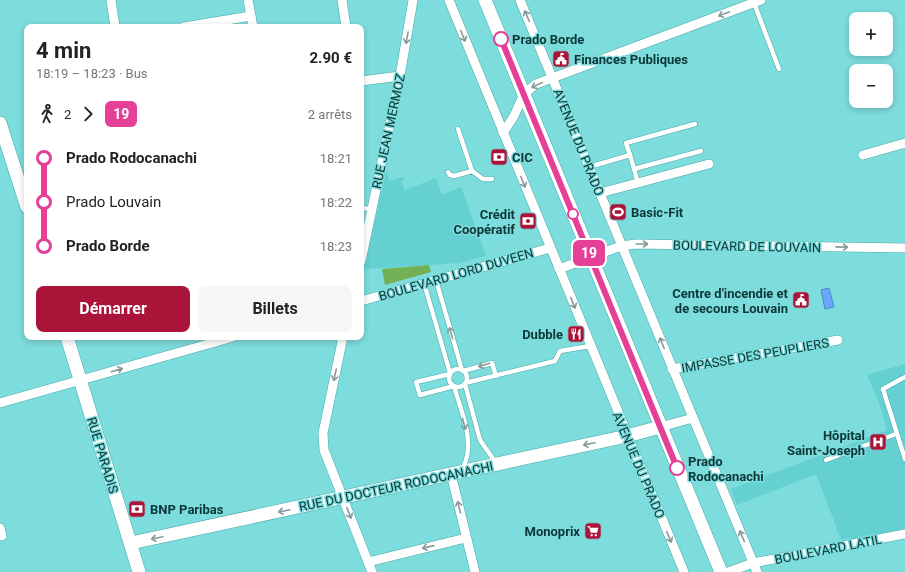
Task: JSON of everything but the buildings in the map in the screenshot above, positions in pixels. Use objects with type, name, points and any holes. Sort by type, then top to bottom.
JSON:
[{"type":"street","points":[[111,0],[115,24]]},
{"type":"street","points":[[248,0],[252,24]]},
{"type":"street","points":[[342,0],[346,24]]},
{"type":"street","name":"RUE JEAN MERMOZ","points":[[364,247],[400,76],[413,0]]},
{"type":"street","name":"AVENUE DU PRADO","points":[[449,0],[516,169],[559,269],[684,572]]},
{"type":"street","points":[[485,0],[660,427],[722,572]]},
{"type":"street","name":"AVENUE DU PRADO","points":[[520,0],[757,572]]},
{"type":"street","points":[[503,133],[514,116],[524,94],[536,84],[554,79],[757,1]]},
{"type":"street","points":[[202,24],[251,16]]},
{"type":"street","points":[[364,81],[400,76]]},
{"type":"street","points":[[0,123],[24,198]]},
{"type":"street","points":[[863,155],[905,143]]},
{"type":"street","points":[[600,193],[709,164]]},
{"type":"street","name":"BOULEVARD DE LOUVAIN","points":[[591,257],[621,246],[636,244],[905,248]]},
{"type":"street","name":"BOULEVARD LORD DUVEEN","points":[[364,300],[550,248]]},
{"type":"street","points":[[559,269],[591,257]]},
{"type":"street","name":"RUE PARADIS","points":[[68,340],[140,572]]},
{"type":"street","points":[[0,403],[222,340]]},
{"type":"street","points":[[342,340],[323,432],[324,450],[329,466],[372,572]]},
{"type":"street","name":"IMPASSE DES PEUPLIERS","points":[[672,369],[838,340]]},
{"type":"street","points":[[660,427],[693,418]]},
{"type":"street","name":"RUE DU DOCTEUR RODOCANACHI","points":[[131,543],[627,436],[660,427]]},
{"type":"street","points":[[456,473],[466,538],[475,572]]},
{"type":"street","name":"BOULEVARD LATIL","points":[[728,572],[753,563],[905,534]]},
{"type":"street","points":[[368,562],[466,538]]},
{"type":"lane","points":[[757,1],[779,68]]},
{"type":"lane","points":[[638,183],[626,143],[695,124]]},
{"type":"lane","points":[[458,129],[472,171],[483,179],[492,179]]},
{"type":"lane","points":[[634,169],[701,151]]},
{"type":"lane","points":[[589,167],[630,155]]},
{"type":"lane","points":[[448,172],[450,175],[454,176],[472,171]]},
{"type":"lane","points":[[364,208],[372,209]]},
{"type":"lane","points":[[436,279],[462,370],[466,375],[465,383],[480,440],[497,464]]},
{"type":"lane","points":[[424,283],[450,374],[449,379],[454,386],[469,444],[468,460],[456,473]]},
{"type":"lane","points":[[496,376],[492,362],[462,370],[454,370],[450,374],[416,382],[420,395],[454,386],[460,387],[465,383],[496,376],[555,361],[560,351],[590,346]]},
{"type":"lane","points":[[905,377],[883,389],[905,459]]},
{"type":"lane","points":[[826,460],[896,434]]},
{"type":"shaded area","points":[[386,171],[390,181],[403,177],[404,180],[401,181],[405,190],[436,178],[442,195],[461,187],[486,256],[460,263],[364,269]]},
{"type":"shaded area","points":[[829,288],[834,307],[825,309],[821,290]]},
{"type":"shaded area","name":"Hôpital Saint-Joseph","points":[[905,364],[905,529],[841,540],[838,531],[836,531],[836,526],[816,474],[737,505],[731,489],[887,430],[879,403],[867,375]]},
{"type":"green space","points":[[429,265],[431,272],[385,285],[382,269]]},
{"type":"bus line","name":"19","points":[[501,39],[677,468]]},
{"type":"place","name":"Prado Borde","points":[[501,39]]},
{"type":"place","name":"Finances Publiques","points":[[561,59]]},
{"type":"place","name":"CIC","points":[[499,157]]},
{"type":"place","name":"Basic-Fit","points":[[618,212]]},
{"type":"place","name":"Crédit Coopératif","points":[[528,221]]},
{"type":"place","name":"Centre d'incendie et de secours Louvain","points":[[801,300]]},
{"type":"place","name":"Dubble","points":[[576,334]]},
{"type":"place","name":"Hôpital Saint-Joseph","points":[[878,442]]},
{"type":"place","name":"Prado Rodocanachi","points":[[677,468]]},
{"type":"place","name":"BNP Paribas","points":[[137,509]]},
{"type":"place","name":"Monoprix","points":[[593,531]]}]
